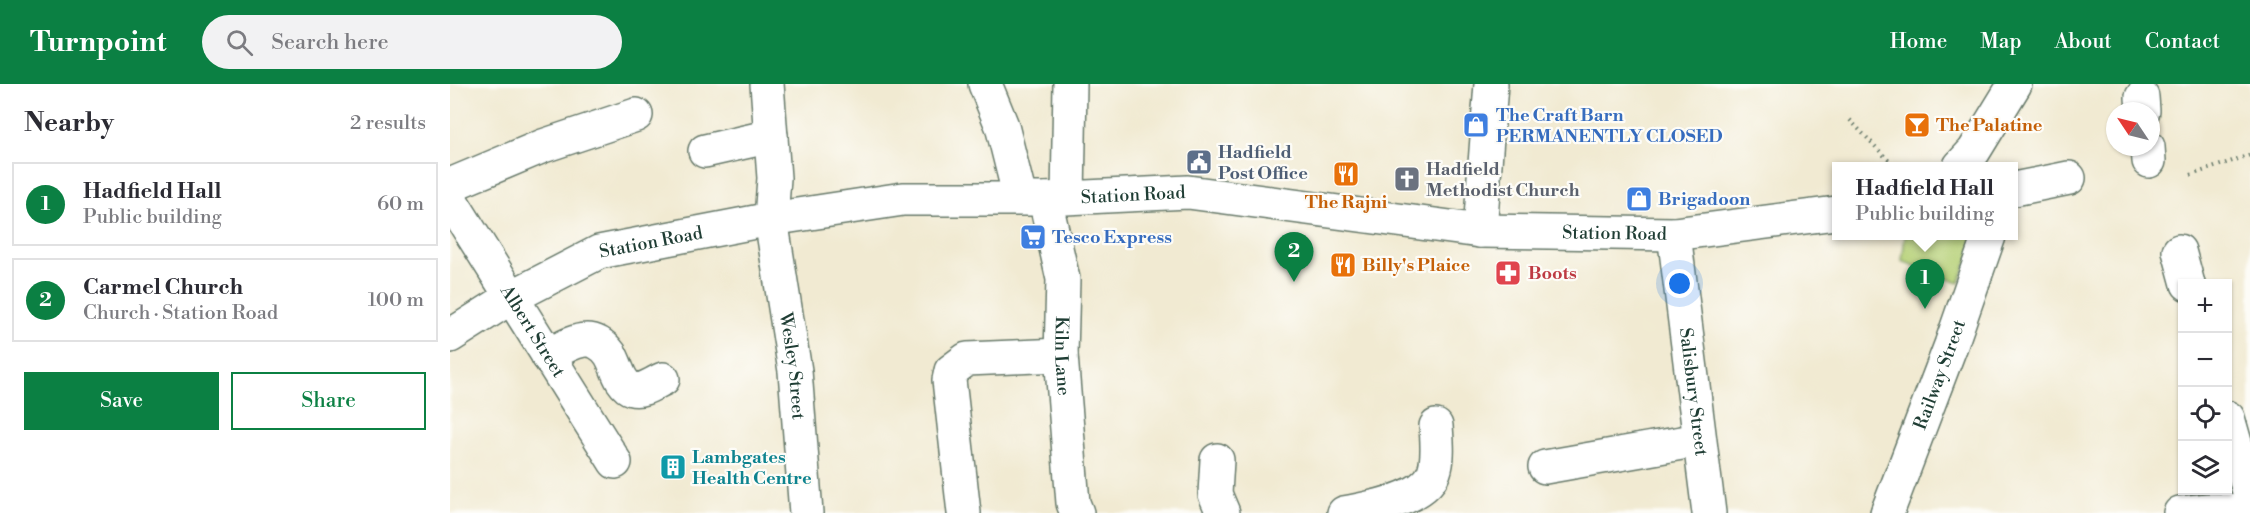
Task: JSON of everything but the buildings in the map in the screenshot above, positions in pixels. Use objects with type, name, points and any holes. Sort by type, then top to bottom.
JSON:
[{"type":"street","name":"Wesley Street","points":[[767,84],[774,178],[771,219],[795,371],[806,513]]},
{"type":"street","points":[[986,84],[1002,126],[1044,198]]},
{"type":"street","points":[[1044,198],[1070,84]]},
{"type":"street","points":[[1480,231],[1491,84]]},
{"type":"street","points":[[1973,161],[2006,87]]},
{"type":"street","points":[[450,184],[543,146],[636,115]]},
{"type":"street","points":[[705,151],[771,136]]},
{"type":"street","points":[[2018,188],[2069,178]]},
{"type":"street","name":"Station Road","points":[[450,336],[510,298],[599,252],[771,219],[903,199],[1044,198],[1188,192],[1480,231],[1674,234],[1832,214]]},
{"type":"street","name":"Kiln Lane","points":[[1044,198],[1063,279],[1062,355],[1073,503],[1077,513]]},
{"type":"street","name":"Albert Street","points":[[450,199],[615,462]]},
{"type":"street","name":"Salisbury Street","points":[[1674,234],[1709,513]]},
{"type":"street","name":"Railway Street","points":[[1887,513],[1951,345],[1988,240]]},
{"type":"street","points":[[2179,250],[2187,279]]},
{"type":"street","points":[[548,356],[574,341],[585,339],[597,344],[609,354],[625,384],[632,389],[643,389],[663,379]]},
{"type":"street","points":[[964,513],[949,380],[951,371],[967,360],[1062,355]]},
{"type":"street","points":[[1344,513],[1389,504],[1418,490],[1434,474],[1437,454],[1436,426]]},
{"type":"street","points":[[2232,432],[2250,495]]},
{"type":"street","points":[[1545,467],[1699,440]]},
{"type":"street","points":[[1217,460],[1215,494],[1223,513]]},
{"type":"street","points":[[2199,512],[2250,511]]},
{"type":"path","points":[[1850,120],[1890,162]]},
{"type":"path","points":[[2191,175],[2250,155]]},
{"type":"green space","points":[[1905,240],[1975,240],[1959,283],[1902,261]]},
{"type":"place","name":"The Craft Barn PERMANENTLY CLOSED","points":[[1476,125]]},
{"type":"place","name":"The Palatine","points":[[1917,125]]},
{"type":"place","name":"Hadfield Post Office","points":[[1199,162]]},
{"type":"place","name":"The Rajni","points":[[1346,174]]},
{"type":"place","name":"Hadfield Methodist Church","points":[[1407,179]]},
{"type":"place","name":"Brigadoon","points":[[1639,199]]},
{"type":"place","name":"Tesco Express","points":[[1033,237]]},
{"type":"place","name":"Billy's Plaice","points":[[1343,265]]},
{"type":"place","name":"Boots","points":[[1508,273]]},
{"type":"place","name":"Carmel Church","points":[[1294,282]]},
{"type":"place","name":"Hadfield Hall","points":[[1925,309]]},
{"type":"place","name":"Lambgates Health Centre","points":[[673,467]]}]
